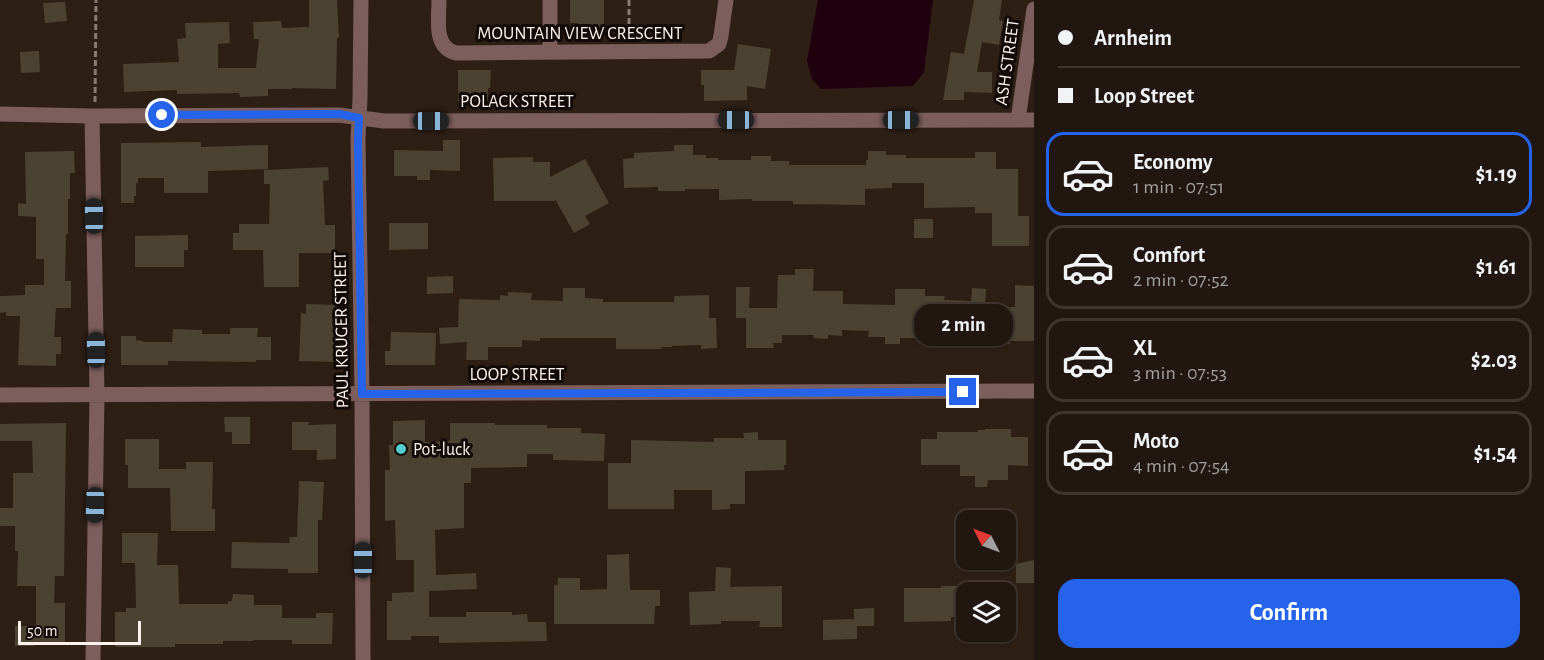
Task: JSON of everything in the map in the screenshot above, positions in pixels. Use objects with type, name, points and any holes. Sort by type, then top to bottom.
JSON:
[{"type":"street","name":"PAUL KRUGER STREET","points":[[361,0],[358,139],[363,660]]},
{"type":"street","name":"MOUNTAIN VIEW CRESCENT","points":[[439,0],[439,36],[444,47],[456,53],[709,51],[719,44],[726,0]]},
{"type":"street","points":[[550,0],[550,52]]},
{"type":"street","name":"ASH STREET","points":[[1018,120],[1034,9]]},
{"type":"street","name":"POLACK STREET","points":[[0,114],[339,114],[384,121],[1034,120]]},
{"type":"street","points":[[93,115],[97,394],[93,660]]},
{"type":"street","name":"LOOP STREET","points":[[0,395],[1034,391]]},
{"type":"path","points":[[93,115],[96,0]]},
{"type":"path","points":[[629,0],[629,51]]},
{"type":"shaded area","points":[[818,0],[933,0],[924,72],[913,86],[821,89],[812,79],[807,61]]},
{"type":"building","points":[[309,0],[337,0],[339,38],[337,38],[336,89],[268,89],[268,96],[240,97],[239,93],[177,94],[177,90],[124,92],[123,64],[179,62],[177,39],[186,38],[185,23],[229,22],[230,43],[218,44],[218,68],[256,68],[259,39],[254,39],[253,22],[281,21],[282,28],[309,27]]},
{"type":"building","points":[[570,0],[604,0],[604,38],[577,38],[578,23],[570,23]]},
{"type":"building","points":[[974,0],[1002,0],[999,20],[1003,21],[999,45],[982,42],[977,72],[992,72],[992,93],[964,92],[964,100],[943,100],[951,52],[964,54]]},
{"type":"building","points":[[65,2],[67,21],[45,23],[43,3]]},
{"type":"building","points":[[738,44],[771,49],[765,89],[747,86],[747,100],[704,101],[701,70],[734,70]]},
{"type":"building","points":[[39,51],[40,72],[21,73],[20,52]]},
{"type":"building","points":[[458,70],[491,70],[488,101],[458,101]]},
{"type":"building","points":[[443,140],[460,140],[460,171],[430,170],[430,180],[417,180],[417,176],[394,176],[394,150],[443,151]]},
{"type":"building","points":[[201,142],[201,147],[268,145],[268,169],[208,171],[208,193],[164,193],[164,178],[138,178],[134,203],[121,203],[121,143]]},
{"type":"building","points":[[674,145],[693,145],[693,155],[706,155],[706,158],[751,160],[751,156],[771,156],[771,161],[789,161],[789,165],[866,165],[868,151],[886,151],[886,155],[906,155],[906,158],[975,158],[975,152],[996,152],[996,169],[1018,169],[1018,216],[1029,216],[1029,246],[992,246],[992,213],[975,213],[975,207],[924,208],[924,183],[892,183],[892,188],[865,189],[865,205],[793,204],[793,201],[752,201],[752,199],[719,200],[719,189],[658,191],[658,187],[624,188],[623,159],[634,158],[634,153],[674,151]]},
{"type":"building","points":[[74,151],[75,173],[70,173],[70,199],[68,199],[65,281],[71,281],[71,308],[56,308],[54,337],[61,337],[61,354],[56,354],[56,366],[18,365],[20,316],[6,316],[6,312],[0,313],[0,296],[25,295],[25,285],[44,285],[44,259],[36,259],[36,217],[18,216],[18,203],[26,204],[25,152]]},
{"type":"building","points":[[533,157],[533,162],[550,162],[550,177],[585,159],[609,203],[585,216],[590,224],[574,233],[555,199],[555,201],[494,201],[493,158]]},
{"type":"building","points":[[328,167],[329,180],[323,181],[325,225],[335,225],[335,253],[299,253],[299,287],[264,287],[263,250],[233,250],[233,233],[239,233],[239,224],[269,224],[270,184],[264,184],[264,170]]},
{"type":"building","points":[[914,219],[933,219],[933,238],[914,238]]},
{"type":"building","points":[[389,223],[428,223],[428,249],[389,250]]},
{"type":"building","points":[[188,235],[188,250],[184,250],[184,267],[135,267],[135,236]]},
{"type":"building","points":[[795,269],[814,269],[813,291],[843,291],[843,304],[895,305],[895,289],[925,289],[925,296],[945,296],[944,300],[971,301],[972,288],[986,289],[985,307],[1015,307],[1015,285],[1034,286],[1034,341],[991,344],[991,340],[955,339],[955,343],[924,345],[924,338],[900,338],[900,344],[885,344],[885,337],[868,337],[869,331],[842,330],[842,336],[828,335],[828,339],[814,338],[813,335],[782,335],[782,343],[773,343],[774,348],[746,348],[746,318],[736,318],[736,287],[750,287],[749,308],[777,308],[778,275],[795,275]]},
{"type":"building","points":[[453,276],[453,293],[427,294],[427,277]]},
{"type":"building","points":[[563,288],[585,288],[585,298],[603,299],[603,302],[674,302],[674,296],[709,295],[709,318],[716,318],[717,348],[701,349],[701,345],[662,347],[661,349],[616,349],[616,338],[540,338],[540,341],[522,340],[522,347],[488,347],[488,360],[466,360],[467,342],[440,344],[439,328],[458,327],[459,299],[500,300],[500,295],[508,296],[508,292],[532,293],[531,300],[563,301]]},
{"type":"building","points":[[306,304],[337,305],[335,362],[299,361],[301,313],[306,314]]},
{"type":"building","points":[[230,328],[258,328],[257,337],[271,337],[271,360],[256,360],[256,362],[168,361],[168,365],[121,365],[121,336],[136,336],[136,340],[143,342],[172,342],[173,329],[202,330],[202,334],[230,334]]},
{"type":"building","points":[[391,332],[436,333],[435,365],[385,365],[385,351],[390,351]]},
{"type":"building","points":[[224,417],[250,417],[250,444],[232,444],[232,432],[225,432]]},
{"type":"building","points":[[425,420],[425,442],[450,441],[450,423],[547,425],[547,428],[581,428],[581,433],[605,434],[604,461],[553,460],[553,454],[527,454],[527,467],[471,468],[471,483],[464,483],[464,528],[435,530],[436,575],[476,573],[477,589],[429,591],[429,617],[466,617],[466,612],[527,614],[528,622],[546,622],[547,641],[439,643],[439,636],[411,636],[411,640],[387,640],[387,601],[392,601],[392,593],[414,592],[414,560],[396,560],[395,520],[385,521],[385,470],[390,470],[389,445],[393,445],[393,421]]},
{"type":"building","points":[[292,422],[309,422],[308,425],[336,424],[336,459],[317,460],[317,450],[292,450]]},
{"type":"building","points":[[66,423],[64,576],[55,576],[54,603],[65,603],[65,643],[15,646],[15,626],[36,626],[36,586],[17,586],[18,551],[15,551],[15,526],[0,526],[0,508],[13,508],[13,473],[33,473],[32,441],[0,441],[0,424]]},
{"type":"building","points":[[1011,429],[1011,437],[1028,437],[1028,466],[1008,465],[1008,480],[988,480],[987,487],[975,487],[975,476],[960,476],[960,465],[921,465],[921,439],[937,439],[937,432],[978,432],[978,430]]},
{"type":"building","points":[[758,432],[758,440],[786,440],[786,465],[784,465],[784,470],[745,471],[745,504],[730,504],[730,509],[712,510],[712,490],[674,490],[674,509],[608,509],[608,463],[631,463],[631,440],[714,442],[714,438],[744,438],[743,433]]},
{"type":"building","points":[[125,439],[159,439],[159,469],[186,469],[186,462],[213,462],[212,509],[215,509],[215,531],[171,531],[170,488],[128,488]]},
{"type":"building","points":[[299,481],[324,482],[322,520],[318,520],[318,573],[288,573],[288,569],[231,568],[232,542],[290,543],[289,537],[297,537]]},
{"type":"building","points":[[122,533],[158,533],[157,565],[178,565],[179,604],[228,604],[228,601],[232,601],[233,594],[254,595],[254,605],[282,605],[282,618],[316,618],[316,613],[333,613],[332,644],[292,644],[292,640],[253,640],[223,641],[223,644],[175,644],[175,647],[115,647],[115,612],[126,612],[126,608],[136,608],[135,563],[122,563]]},
{"type":"building","points":[[629,554],[630,590],[660,590],[660,606],[655,606],[654,624],[554,624],[554,585],[558,585],[558,578],[580,578],[580,590],[607,589],[607,555]]},
{"type":"building","points":[[1034,560],[1034,583],[1016,583],[1016,564]]},
{"type":"building","points":[[716,567],[731,568],[730,587],[782,586],[782,627],[759,627],[760,621],[721,621],[721,624],[690,625],[689,592],[715,591]]},
{"type":"building","points":[[941,586],[956,586],[956,617],[951,617],[951,621],[904,622],[904,588],[941,588]]},
{"type":"building","points":[[874,608],[874,626],[857,626],[857,639],[823,640],[823,620],[854,619],[854,609]]},
{"type":"place","name":"Pot-luck","points":[[401,449]]},
{"type":"route","points":[[162,115],[339,114],[359,118],[362,394],[963,392]]}]
